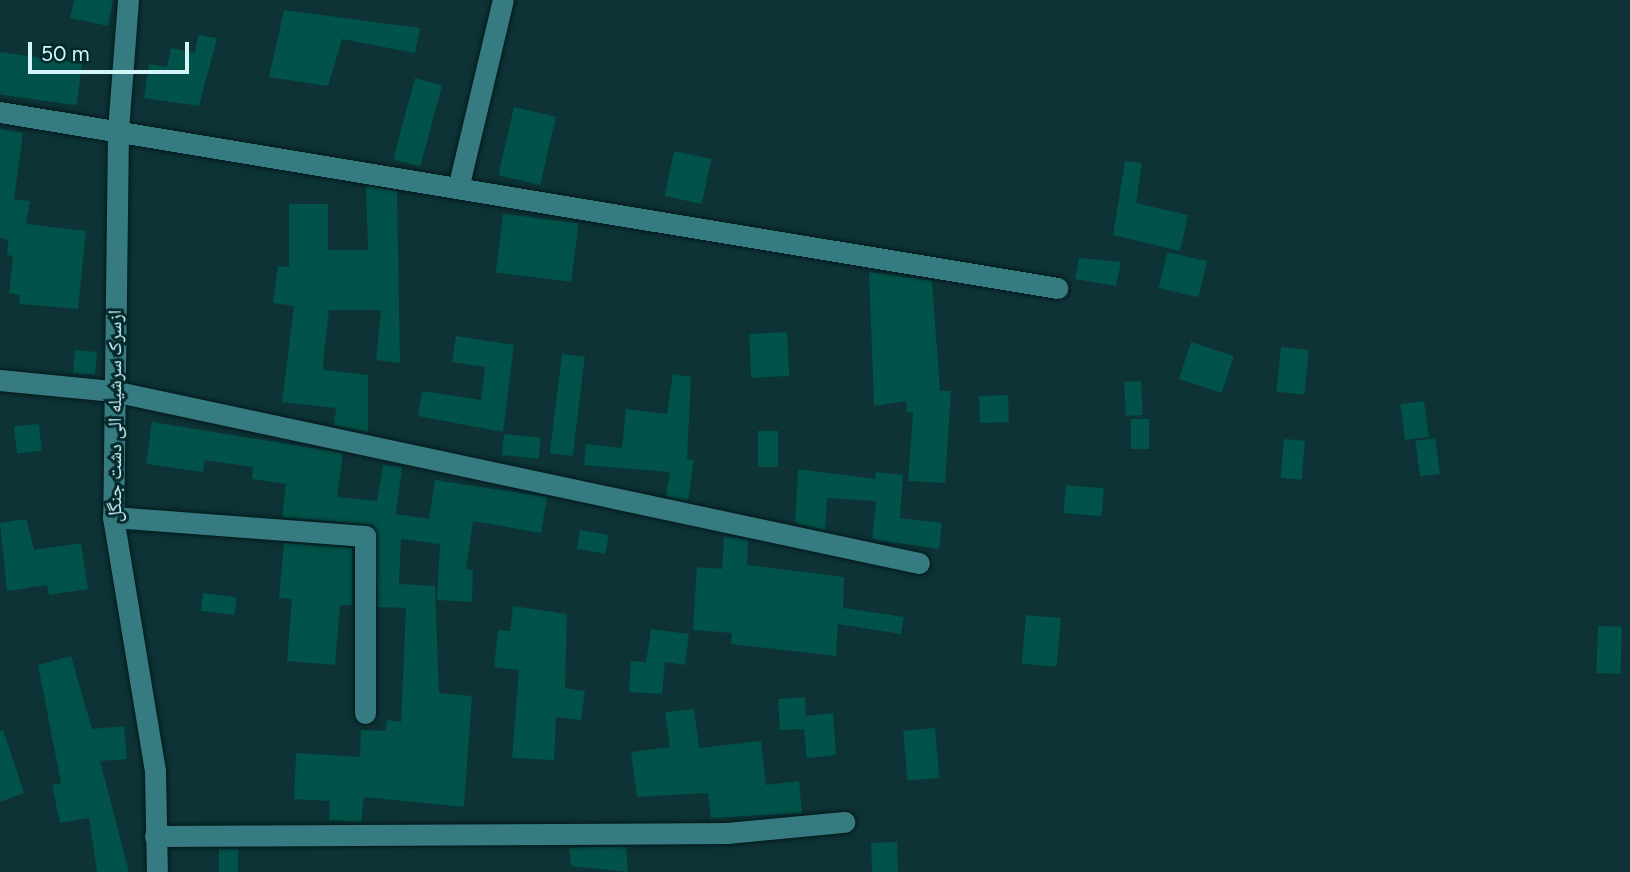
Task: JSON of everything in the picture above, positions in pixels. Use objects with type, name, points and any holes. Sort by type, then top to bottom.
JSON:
[{"type":"street","name":"ازسرک سرشیله الی دشت جنگل","points":[[128,0],[118,130],[113,517],[155,772],[157,872]]},
{"type":"street","points":[[459,184],[503,0]]},
{"type":"street","points":[[0,112],[459,184],[1057,288]]},
{"type":"street","points":[[0,380],[113,391],[919,563]]},
{"type":"street","points":[[113,517],[365,536],[365,713]]},
{"type":"street","points":[[155,836],[727,833],[844,822]]},
{"type":"building","points":[[74,0],[113,0],[108,26],[70,18]]},
{"type":"building","points":[[284,10],[420,28],[415,53],[342,39],[328,86],[269,77]]},
{"type":"building","points":[[198,35],[217,38],[199,106],[144,98],[149,64],[167,67],[171,48],[195,53]]},
{"type":"building","points":[[0,52],[82,64],[76,105],[0,94]]},
{"type":"building","points":[[415,78],[442,85],[420,166],[393,159]]},
{"type":"building","points":[[514,107],[556,117],[540,185],[498,175]]},
{"type":"building","points":[[0,129],[23,133],[14,199],[30,201],[26,224],[86,231],[78,309],[19,304],[20,295],[9,293],[13,256],[7,255],[8,240],[0,238]]},
{"type":"building","points":[[674,151],[711,159],[702,204],[664,196]]},
{"type":"building","points":[[1125,161],[1142,163],[1136,203],[1188,215],[1180,251],[1113,235]]},
{"type":"building","points":[[366,186],[397,191],[400,363],[376,360],[381,310],[329,310],[323,364],[324,370],[368,375],[368,432],[334,425],[336,408],[282,402],[294,306],[273,303],[278,266],[289,267],[289,204],[328,204],[328,250],[368,250]]},
{"type":"building","points":[[503,214],[578,223],[571,282],[496,273]]},
{"type":"building","points":[[1167,252],[1207,261],[1199,297],[1159,288]]},
{"type":"building","points":[[1079,258],[1121,262],[1116,286],[1075,279]]},
{"type":"building","points":[[869,272],[932,281],[940,391],[951,391],[945,483],[908,481],[913,412],[907,413],[906,401],[874,406]]},
{"type":"building","points":[[787,332],[789,376],[751,378],[749,334]]},
{"type":"building","points":[[456,336],[514,345],[503,432],[418,416],[422,391],[481,400],[485,367],[452,362]]},
{"type":"building","points":[[1191,342],[1234,356],[1222,393],[1179,379]]},
{"type":"building","points":[[1281,347],[1309,350],[1304,395],[1276,392]]},
{"type":"building","points":[[75,350],[97,352],[95,375],[73,373]]},
{"type":"building","points":[[562,354],[585,357],[573,456],[550,453]]},
{"type":"building","points":[[673,374],[691,377],[687,459],[694,460],[688,500],[666,496],[670,472],[584,465],[586,444],[622,448],[626,409],[667,414]]},
{"type":"building","points":[[1141,381],[1143,415],[1126,416],[1124,382]]},
{"type":"building","points":[[1008,395],[1009,422],[980,423],[979,396]]},
{"type":"building","points":[[1424,401],[1429,437],[1405,440],[1400,404]]},
{"type":"building","points":[[1131,419],[1149,419],[1149,449],[1131,449]]},
{"type":"building","points":[[152,422],[343,453],[337,497],[377,501],[383,465],[402,467],[396,514],[429,519],[435,480],[547,497],[541,533],[473,521],[466,569],[473,570],[472,602],[437,600],[440,544],[401,539],[399,584],[435,586],[439,693],[472,696],[464,807],[364,797],[361,822],[329,820],[330,801],[294,799],[296,753],[360,757],[361,730],[386,731],[387,720],[401,722],[406,608],[378,607],[373,525],[282,517],[286,484],[252,479],[253,467],[205,460],[203,472],[146,464]]},
{"type":"building","points":[[39,424],[42,451],[17,453],[14,427]]},
{"type":"building","points":[[758,431],[778,431],[778,467],[758,467]]},
{"type":"building","points":[[504,434],[541,438],[539,459],[502,455]]},
{"type":"building","points":[[1435,438],[1440,474],[1420,476],[1415,441]]},
{"type":"building","points":[[1284,439],[1305,441],[1302,480],[1281,478]]},
{"type":"building","points":[[798,469],[875,479],[876,472],[903,475],[900,518],[942,523],[939,549],[872,539],[876,501],[827,498],[825,530],[795,523]]},
{"type":"building","points":[[1066,485],[1104,488],[1101,516],[1064,513]]},
{"type":"building","points":[[26,519],[34,550],[81,543],[88,589],[49,595],[47,585],[7,591],[0,523]]},
{"type":"building","points":[[580,530],[609,535],[605,554],[577,549]]},
{"type":"building","points":[[724,536],[748,540],[747,565],[844,577],[843,608],[904,617],[901,634],[838,624],[836,656],[731,644],[732,633],[693,630],[697,567],[722,569]]},
{"type":"building","points":[[284,543],[352,548],[352,605],[340,605],[335,665],[287,661],[292,599],[279,598]]},
{"type":"building","points":[[203,593],[237,597],[235,615],[201,611]]},
{"type":"building","points":[[513,606],[567,614],[565,688],[585,691],[581,720],[556,717],[554,760],[512,758],[519,670],[494,667],[498,630],[510,631]]},
{"type":"building","points":[[1026,615],[1061,618],[1057,667],[1022,664]]},
{"type":"building","points":[[1598,626],[1622,627],[1620,674],[1596,673]]},
{"type":"building","points":[[651,629],[689,634],[685,665],[665,662],[662,694],[629,692],[631,661],[646,662]]},
{"type":"building","points":[[71,656],[92,729],[124,726],[127,759],[100,761],[129,872],[97,872],[89,818],[60,823],[52,785],[61,783],[38,665]]},
{"type":"building","points":[[805,697],[806,716],[833,713],[836,755],[807,758],[804,729],[780,730],[778,699]]},
{"type":"building","points":[[694,709],[699,748],[761,741],[766,785],[799,781],[802,813],[711,818],[708,793],[637,797],[631,752],[670,747],[665,712]]},
{"type":"building","points":[[935,728],[939,778],[907,781],[903,731]]},
{"type":"building","points":[[3,730],[24,793],[0,802],[0,731]]},
{"type":"building","points":[[897,842],[898,872],[872,872],[871,843]]},
{"type":"building","points":[[626,847],[628,872],[571,866],[569,848]]},
{"type":"building","points":[[219,849],[238,849],[238,872],[219,872]]}]
